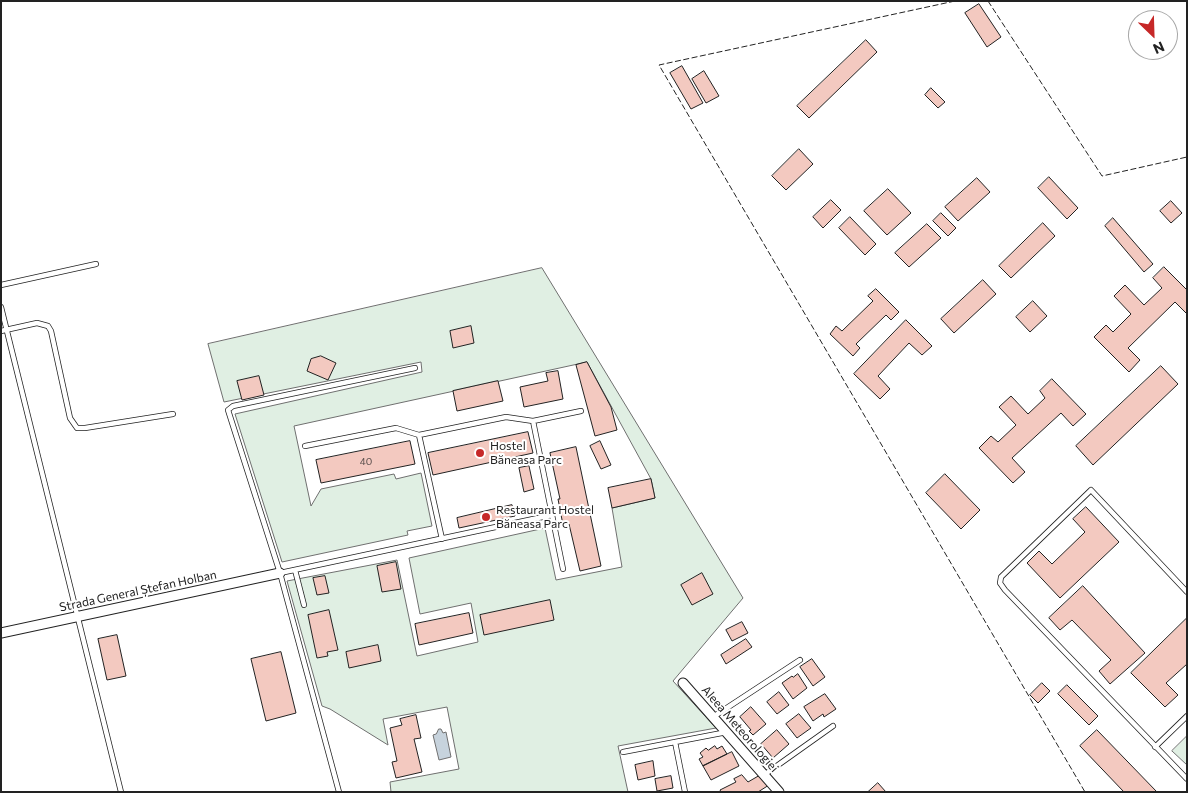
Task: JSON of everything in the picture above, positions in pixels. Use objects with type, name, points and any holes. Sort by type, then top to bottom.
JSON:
[{"type":"street","name":"Strada General Ștefan Holban","points":[[1,633],[280,573]]},
{"type":"street","name":"Aleea Meteorologiei","points":[[683,682],[779,792]]},
{"type":"lane","points":[[1,285],[96,264]]},
{"type":"lane","points":[[1,307],[4,330],[78,616],[120,792]]},
{"type":"lane","points":[[4,330],[37,323],[48,326],[51,331],[70,418],[77,428],[173,414]]},
{"type":"lane","points":[[339,792],[280,573],[228,413],[229,408],[233,406],[415,368]]},
{"type":"lane","points":[[305,446],[396,428],[419,435],[506,416],[533,421],[581,411]]},
{"type":"lane","points":[[533,421],[563,569]]},
{"type":"lane","points":[[419,435],[442,539]]},
{"type":"lane","points":[[1187,592],[1091,490],[1001,577],[1000,583],[1187,779]]},
{"type":"lane","points":[[280,573],[552,515]]},
{"type":"lane","points":[[296,570],[304,605]]},
{"type":"lane","points":[[713,717],[800,660]]},
{"type":"lane","points":[[1155,747],[1187,716]]},
{"type":"lane","points":[[764,775],[833,726]]},
{"type":"lane","points":[[623,752],[727,732]]},
{"type":"lane","points":[[675,742],[685,792]]},
{"type":"green space","points":[[542,268],[743,598],[673,681],[716,728],[618,746],[628,792],[391,792],[390,782],[459,769],[447,707],[383,719],[388,745],[322,706],[287,581],[397,560],[417,656],[478,642],[471,603],[420,614],[409,558],[545,528],[556,580],[622,567],[612,508],[655,498],[651,479],[587,362],[294,426],[311,506],[321,489],[394,474],[396,479],[421,473],[432,526],[407,531],[408,535],[282,562],[235,414],[422,372],[421,362],[224,402],[208,344]]},
{"type":"green space","points":[[1187,736],[1187,765],[1172,751]]},
{"type":"shaded area","points":[[439,729],[443,733],[446,732],[451,757],[439,760],[433,735]]},
{"type":"building","points":[[979,4],[1001,37],[987,47],[965,13]]},
{"type":"building","points":[[866,40],[877,52],[809,118],[797,106]]},
{"type":"building","points":[[682,66],[703,103],[691,109],[670,73]]},
{"type":"building","points":[[704,71],[719,96],[706,103],[692,79]]},
{"type":"building","points":[[931,88],[945,102],[938,108],[925,95]]},
{"type":"building","points":[[799,149],[813,164],[786,190],[772,176]]},
{"type":"building","points":[[1049,177],[1078,208],[1067,219],[1038,188]]},
{"type":"building","points":[[977,178],[990,192],[958,221],[945,207]]},
{"type":"building","points":[[888,189],[911,213],[887,235],[864,211]]},
{"type":"building","points":[[831,200],[841,210],[823,228],[813,217]]},
{"type":"building","points":[[1171,201],[1182,213],[1171,223],[1160,211]]},
{"type":"building","points":[[941,213],[956,228],[948,236],[933,221]]},
{"type":"building","points":[[850,217],[876,244],[865,255],[839,228]]},
{"type":"building","points":[[1113,218],[1153,264],[1144,272],[1105,226]]},
{"type":"building","points":[[1043,223],[1055,236],[1011,278],[999,266]]},
{"type":"building","points":[[927,224],[941,238],[909,267],[895,253]]},
{"type":"building","points":[[1164,267],[1187,290],[1187,314],[1175,302],[1128,348],[1140,360],[1129,372],[1094,337],[1106,325],[1113,332],[1131,314],[1114,296],[1125,285],[1144,305],[1162,288],[1153,278]]},
{"type":"building","points":[[983,280],[996,294],[954,333],[941,319]]},
{"type":"building","points":[[876,289],[899,312],[891,320],[886,315],[856,344],[860,348],[853,356],[830,334],[836,326],[842,331],[873,301],[868,296]]},
{"type":"building","points":[[1033,301],[1047,316],[1030,332],[1016,317]]},
{"type":"building","points":[[906,320],[932,346],[922,355],[909,343],[878,376],[890,389],[880,399],[854,374]]},
{"type":"building","points":[[471,326],[474,343],[453,348],[450,331]]},
{"type":"building","points":[[321,356],[336,363],[328,380],[307,371],[311,359]]},
{"type":"building","points":[[587,362],[611,407],[617,430],[595,436],[576,365]]},
{"type":"building","points":[[1161,366],[1178,384],[1093,465],[1076,446]]},
{"type":"building","points":[[558,371],[563,399],[524,407],[520,387],[548,381],[546,373]]},
{"type":"building","points":[[259,376],[264,395],[242,400],[237,381]]},
{"type":"building","points":[[1052,379],[1086,414],[1073,426],[1061,413],[1012,458],[1025,472],[1013,483],[979,448],[991,436],[998,442],[1016,425],[999,407],[1011,396],[1028,414],[1045,398],[1040,391]]},
{"type":"building","points":[[498,381],[503,401],[457,411],[453,391]]},
{"type":"building","name":"Hostel Băneasa Parc","points":[[528,432],[533,453],[433,475],[428,453]]},
{"type":"building","points":[[410,441],[415,464],[321,483],[316,460]]},
{"type":"building","points":[[600,441],[611,465],[601,469],[590,446]]},
{"type":"building","points":[[576,447],[601,566],[580,571],[569,524],[563,525],[558,499],[560,499],[550,453]]},
{"type":"building","points":[[529,466],[534,489],[524,492],[519,468]]},
{"type":"building","points":[[945,474],[980,510],[961,529],[926,493]]},
{"type":"building","points":[[651,479],[655,498],[612,508],[608,488]]},
{"type":"building","name":"Restaurant Hostel Băneasa Parc","points":[[512,505],[515,516],[459,528],[457,518]]},
{"type":"building","points":[[1086,507],[1119,542],[1060,598],[1027,563],[1039,551],[1052,564],[1085,532],[1073,519]]},
{"type":"building","points":[[396,562],[401,589],[382,592],[377,566]]},
{"type":"building","points":[[702,573],[713,594],[692,605],[681,585]]},
{"type":"building","points":[[325,576],[329,593],[317,595],[313,578]]},
{"type":"building","points":[[1083,586],[1145,653],[1110,684],[1099,671],[1111,660],[1072,620],[1060,630],[1049,618]]},
{"type":"building","points":[[550,600],[554,620],[484,635],[480,615]]},
{"type":"building","points":[[329,610],[338,650],[327,652],[328,656],[317,658],[308,615]]},
{"type":"building","points":[[469,613],[473,633],[419,645],[415,624]]},
{"type":"building","points":[[1187,618],[1187,664],[1166,683],[1178,695],[1165,707],[1131,673]]},
{"type":"building","points":[[742,622],[748,633],[732,641],[726,630]]},
{"type":"building","points":[[117,635],[126,676],[107,680],[98,639]]},
{"type":"building","points":[[746,639],[752,647],[726,664],[721,655]]},
{"type":"building","points":[[378,645],[381,661],[349,668],[346,652]]},
{"type":"building","points":[[281,652],[296,713],[266,721],[251,659]]},
{"type":"building","points":[[812,659],[825,677],[813,686],[800,667]]},
{"type":"building","points":[[798,674],[807,688],[793,699],[782,683]]},
{"type":"building","points":[[1042,683],[1050,691],[1038,703],[1030,695]]},
{"type":"building","points":[[1067,685],[1098,716],[1089,725],[1058,694]]},
{"type":"building","points":[[779,692],[789,705],[777,714],[767,702]]},
{"type":"building","points":[[825,694],[836,709],[824,717],[823,714],[813,721],[804,707]]},
{"type":"building","points":[[751,707],[766,724],[753,735],[740,717]]},
{"type":"building","points":[[799,714],[811,728],[797,738],[786,724]]},
{"type":"building","points":[[416,715],[421,738],[414,739],[422,772],[396,778],[392,762],[397,761],[390,728],[402,725],[400,719]]},
{"type":"building","points":[[777,730],[789,744],[773,758],[761,744]]},
{"type":"building","points":[[1097,730],[1157,792],[1124,792],[1080,746]]},
{"type":"building","points":[[715,746],[717,749],[722,746],[727,754],[703,766],[699,759],[703,757],[700,753],[706,748],[708,750]]},
{"type":"building","points":[[732,752],[739,766],[711,780],[703,766]]},
{"type":"building","points":[[653,761],[655,776],[638,780],[635,765]]},
{"type":"building","points":[[742,775],[748,782],[760,775],[769,785],[758,792],[721,792],[720,790],[736,782],[734,779]]},
{"type":"building","points":[[671,776],[673,788],[657,791],[655,779]]},
{"type":"building","points":[[878,783],[886,792],[868,792]]},
{"type":"fence","points":[[955,1],[659,65],[1085,792]]},
{"type":"fence","points":[[988,1],[1102,176],[1187,157]]},
{"type":"place","name":"Hostel Băneasa Parc","points":[[480,453]]},
{"type":"place","name":"Restaurant Hostel Băneasa Parc","points":[[486,517]]}]
